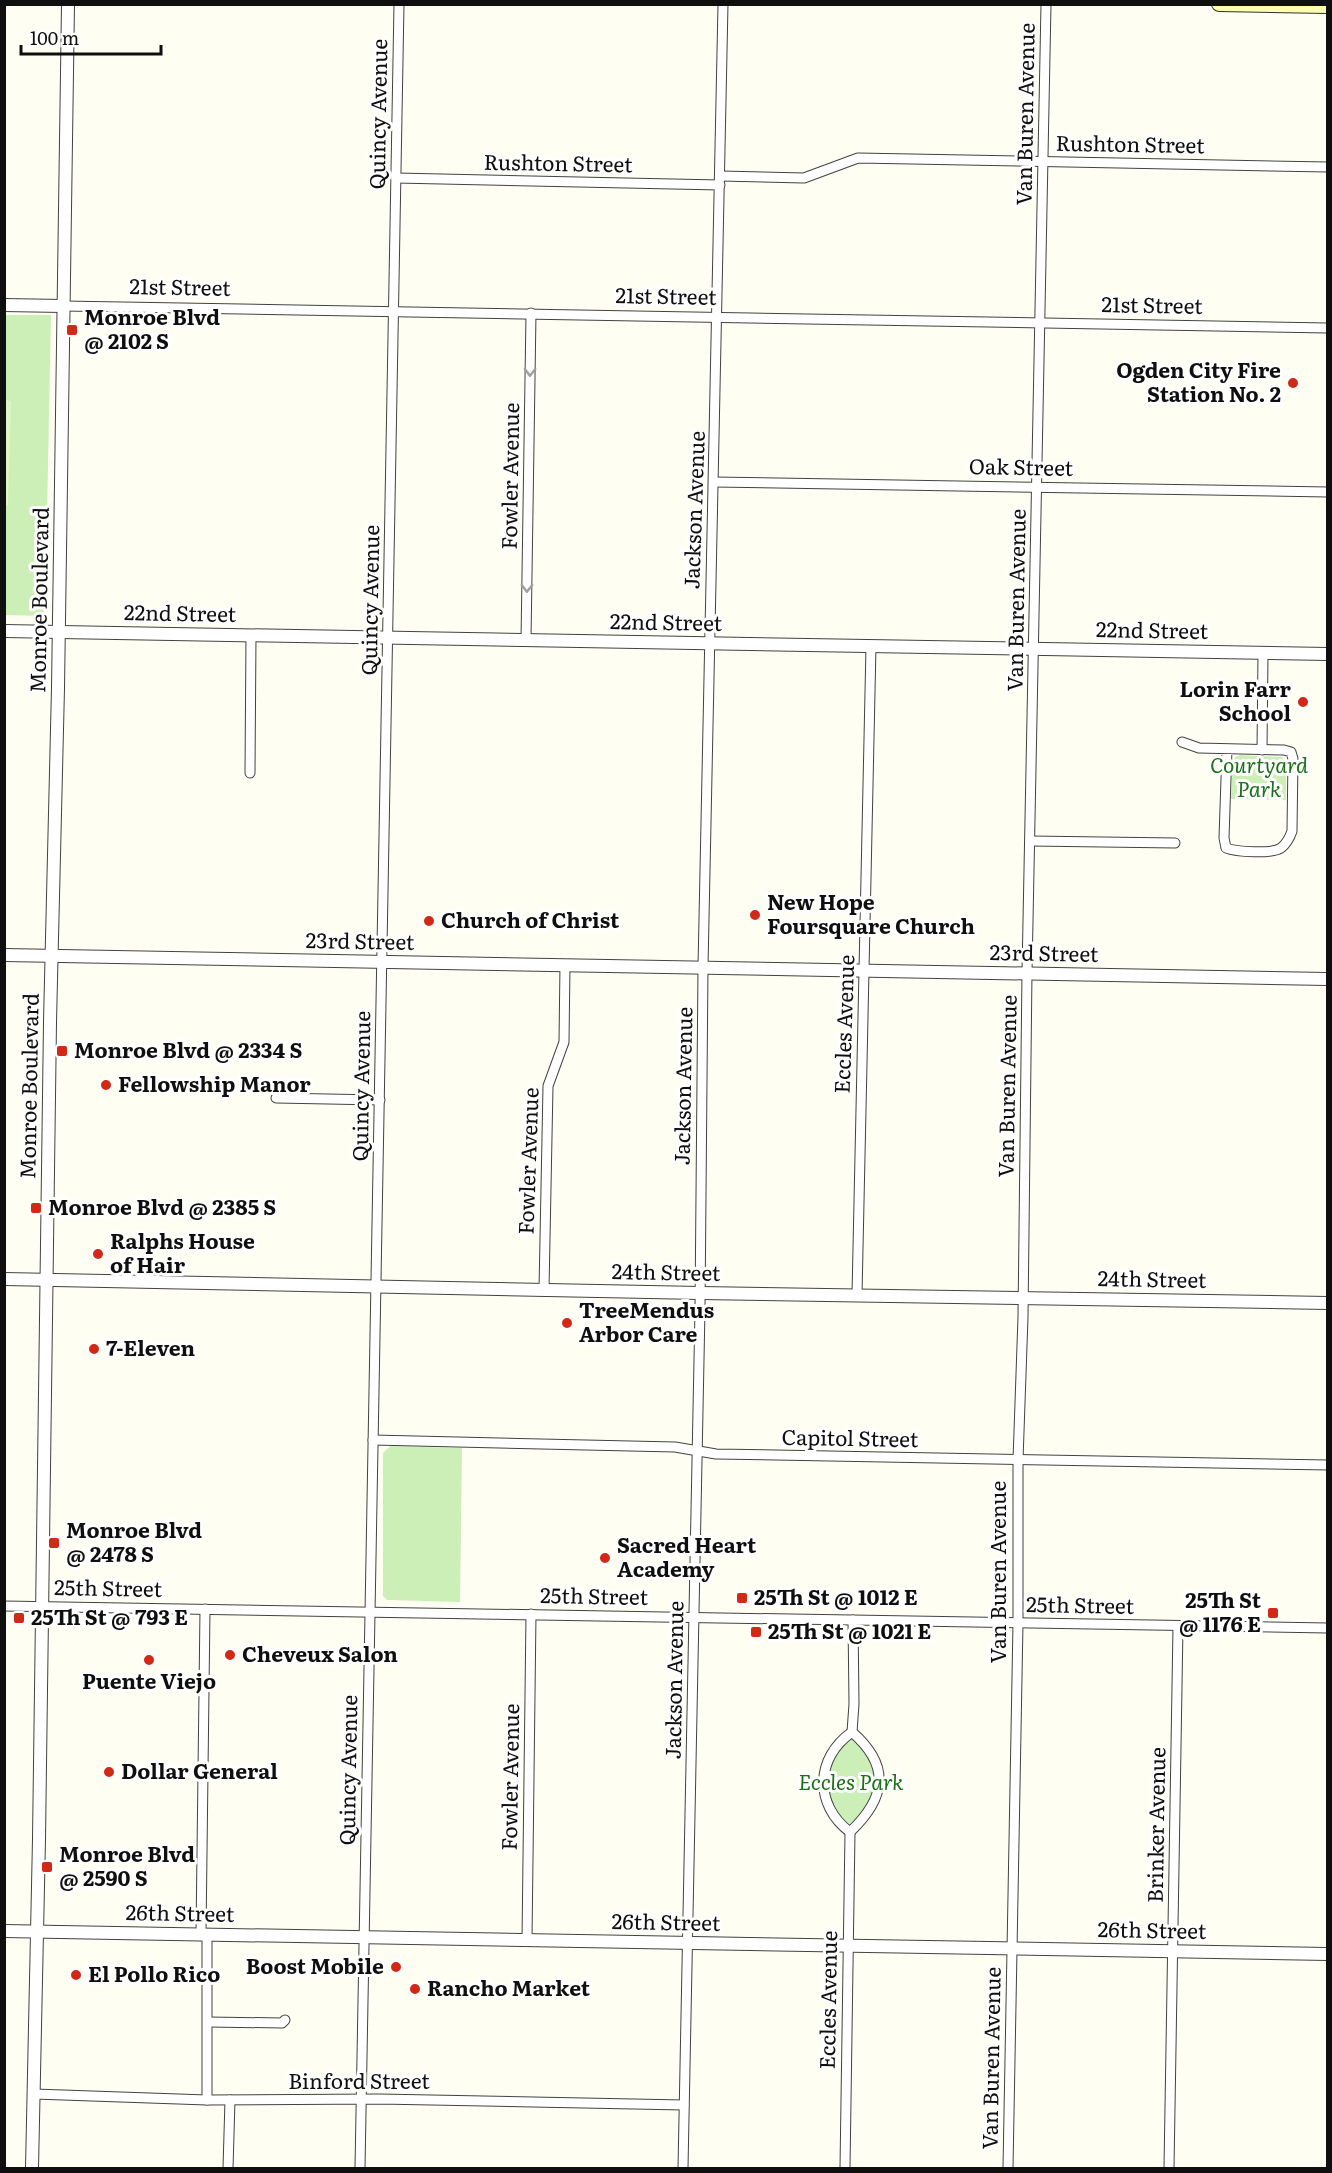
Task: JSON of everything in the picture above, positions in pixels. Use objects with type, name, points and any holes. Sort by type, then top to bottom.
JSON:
[{"type":"main road","points":[[1219,4],[1328,6]]},
{"type":"street","name":"Monroe Boulevard","points":[[32,2169],[68,4]]},
{"type":"street","name":"Quincy Avenue","points":[[360,2169],[399,4]]},
{"type":"street","name":"Jackson Avenue","points":[[683,2169],[700,1293],[703,967],[723,4]]},
{"type":"street","name":"Van Buren Avenue","points":[[1008,2169],[1018,1623],[1018,1460],[1023,1298],[1046,4]]},
{"type":"street","name":"Rushton Street","points":[[396,178],[720,181],[804,178],[858,158],[1328,167]]},
{"type":"street","name":"21st Street","points":[[4,305],[1328,328]]},
{"type":"street","name":"Fowler Avenue","points":[[526,640],[531,313]]},
{"type":"street","name":"Oak Street","points":[[714,482],[1328,492]]},
{"type":"street","name":"22nd Street","points":[[4,631],[1328,654]]},
{"type":"street","points":[[250,773],[251,635]]},
{"type":"street","name":"Eccles Avenue","points":[[857,1295],[872,646]]},
{"type":"street","points":[[1262,750],[1263,653]]},
{"type":"street","points":[[1182,742],[1199,748],[1288,750],[1293,755],[1292,831],[1280,848],[1234,851],[1226,848],[1224,837],[1227,749]]},
{"type":"street","points":[[1031,841],[1175,843]]},
{"type":"street","name":"23rd Street","points":[[4,955],[1328,979]]},
{"type":"street","name":"Fowler Avenue","points":[[544,1290],[548,1086],[564,1041],[565,965]]},
{"type":"street","points":[[276,1098],[380,1100]]},
{"type":"street","name":"24th Street","points":[[4,1279],[1328,1303]]},
{"type":"street","name":"Capitol Street","points":[[374,1440],[675,1448],[716,1454],[1328,1465]]},
{"type":"street","name":"25th Street","points":[[4,1606],[1328,1628]]},
{"type":"street","points":[[205,1608],[204,1934],[208,2022],[207,2100]]},
{"type":"street","name":"Fowler Avenue","points":[[526,1940],[531,1614]]},
{"type":"street","points":[[852,1732],[875,1758],[879,1788],[871,1808],[850,1832],[839,1823],[831,1811],[823,1786],[831,1755],[842,1740],[852,1732],[853,1620]]},
{"type":"street","name":"Brinker Avenue","points":[[1169,2169],[1178,1626]]},
{"type":"street","name":"Eccles Avenue","points":[[845,2169],[850,1832]]},
{"type":"street","name":"26th Street","points":[[4,1931],[1328,1954]]},
{"type":"street","points":[[208,2022],[282,2023],[285,2020]]},
{"type":"street","name":"Binford Street","points":[[34,2094],[207,2100],[684,2105]]},
{"type":"street","points":[[228,2169],[230,2100]]},
{"type":"green space","points":[[5,315],[51,315],[45,616],[5,615]]},
{"type":"green space","points":[[5,400],[11,401],[8,505],[4,505]]},
{"type":"green space","name":"Courtyard Park","points":[[1240,755],[1282,757],[1286,764],[1286,800],[1231,799],[1233,762],[1235,757]]},
{"type":"green space","points":[[390,1446],[462,1448],[460,1602],[387,1600],[383,1596],[383,1453]]},
{"type":"green space","name":"Eccles Park","points":[[852,1739],[860,1745],[871,1761],[874,1780],[870,1798],[862,1813],[848,1824],[835,1810],[831,1801],[828,1780],[837,1751]]},
{"type":"place","name":"Monroe Blvd @ 2102 S","points":[[72,330]]},
{"type":"place","name":"Ogden City Fire Station No. 2","points":[[1293,383]]},
{"type":"place","name":"Lorin Farr School","points":[[1303,702]]},
{"type":"place","name":"New Hope Foursquare Church","points":[[755,915]]},
{"type":"place","name":"Church of Christ","points":[[429,921]]},
{"type":"place","name":"Monroe Blvd @ 2334 S","points":[[62,1051]]},
{"type":"place","name":"Fellowship Manor","points":[[106,1085]]},
{"type":"place","name":"Monroe Blvd @ 2385 S","points":[[36,1208]]},
{"type":"place","name":"Ralphs House of Hair","points":[[98,1254]]},
{"type":"place","name":"TreeMendus Arbor Care","points":[[567,1323]]},
{"type":"place","name":"7-Eleven","points":[[94,1349]]},
{"type":"place","name":"Monroe Blvd @ 2478 S","points":[[54,1543]]},
{"type":"place","name":"Sacred Heart Academy","points":[[605,1558]]},
{"type":"place","name":"25Th St @ 1012 E","points":[[742,1598]]},
{"type":"place","name":"25Th St @ 1176 E","points":[[1273,1613]]},
{"type":"place","name":"25Th St @ 793 E","points":[[19,1618]]},
{"type":"place","name":"25Th St @ 1021 E","points":[[756,1632]]},
{"type":"place","name":"Cheveux Salon","points":[[230,1655]]},
{"type":"place","name":"Puente Viejo","points":[[149,1660]]},
{"type":"place","name":"Dollar General","points":[[109,1772]]},
{"type":"place","name":"Monroe Blvd @ 2590 S","points":[[47,1867]]},
{"type":"place","name":"Boost Mobile","points":[[396,1967]]},
{"type":"place","name":"El Pollo Rico","points":[[76,1975]]},
{"type":"place","name":"Rancho Market","points":[[415,1989]]}]
